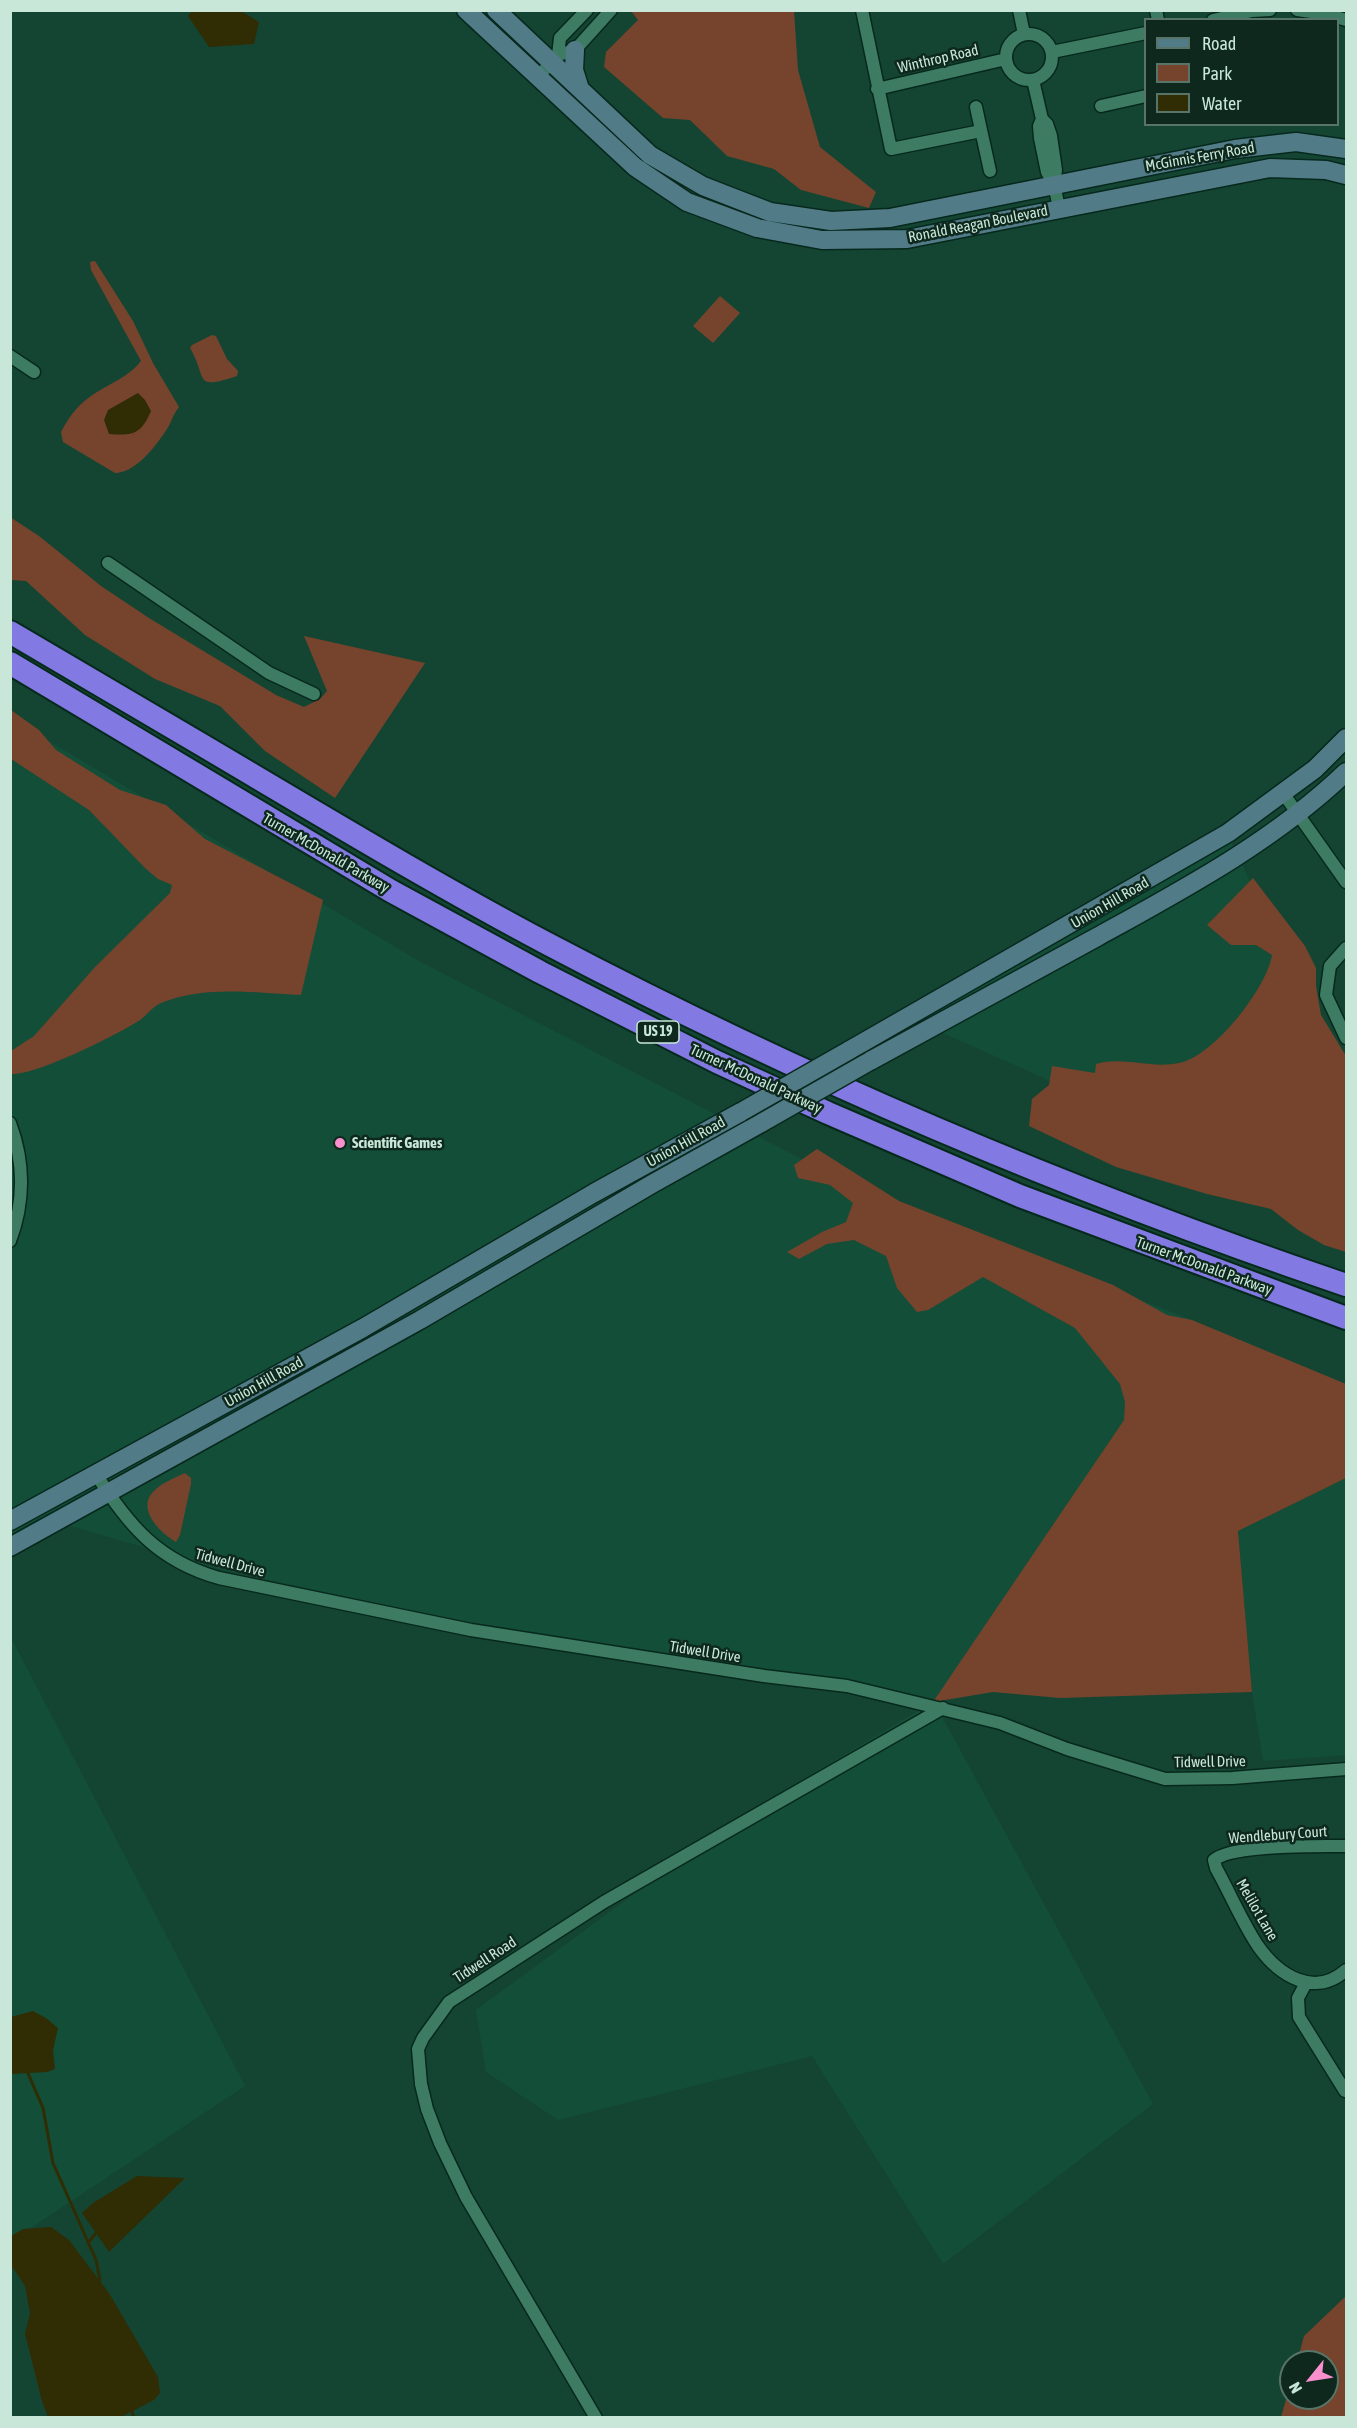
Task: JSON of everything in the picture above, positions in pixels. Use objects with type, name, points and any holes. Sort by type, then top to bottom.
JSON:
[{"type":"highway","name":"Turner McDonald Parkway","points":[[10,632],[406,866],[550,945],[739,1040],[1033,1169],[1215,1239],[1343,1284]]},
{"type":"highway","name":"Turner McDonald Parkway","points":[[10,663],[326,854],[410,902],[540,972],[717,1062],[850,1123],[1020,1196],[1347,1318]]},
{"type":"highway","points":[[1310,1306],[1347,1323]]},
{"type":"street","name":"Ronald Reagan Boulevard","points":[[466,10],[635,167],[687,202],[757,228],[822,240],[907,239],[1270,168],[1326,170],[1347,175]]},
{"type":"street","name":"Ronald Reagan Boulevard","points":[[496,10],[561,56],[580,89],[650,155],[703,186],[771,212],[831,221],[890,218],[1054,184]]},
{"type":"street","points":[[580,89],[574,70],[561,56],[560,38],[587,10]]},
{"type":"street","points":[[537,78],[611,10]]},
{"type":"street","points":[[862,10],[891,149],[981,130]]},
{"type":"street","points":[[1019,10],[1024,34]]},
{"type":"street","points":[[1222,18],[1252,11],[1270,10]]},
{"type":"street","points":[[1297,10],[1313,11],[1347,20]]},
{"type":"street","points":[[1052,52],[1144,33]]},
{"type":"street","points":[[1024,34],[1039,36],[1048,43],[1052,52],[1053,60],[1048,71],[1033,80],[1016,76],[1008,67],[1006,59],[1010,44],[1024,34]]},
{"type":"street","name":"Winthrop Road","points":[[877,89],[1006,59]]},
{"type":"street","points":[[1033,80],[1042,119],[1039,126],[1040,138],[1047,172],[1054,184],[1059,208]]},
{"type":"street","points":[[1101,106],[1144,96]]},
{"type":"street","points":[[976,107],[990,171]]},
{"type":"street","name":"McGinnis Ferry Road","points":[[1054,184],[1235,149],[1296,142],[1347,149]]},
{"type":"street","points":[[10,356],[34,372]]},
{"type":"street","points":[[108,563],[269,673],[314,694]]},
{"type":"street","name":"Union Hill Road","points":[[10,1521],[363,1328],[594,1193],[1151,879],[1227,833],[1283,793],[1315,769],[1347,738]]},
{"type":"street","name":"Union Hill Road","points":[[10,1547],[428,1315],[652,1184],[870,1061],[1154,906],[1252,846],[1347,772]]},
{"type":"street","points":[[1283,793],[1347,882]]},
{"type":"street","points":[[1347,948],[1330,966],[1326,995],[1347,1038]]},
{"type":"street","points":[[10,1123],[19,1150],[22,1179],[18,1217],[10,1241]]},
{"type":"street","name":"Tidwell Drive","points":[[96,1474],[128,1521],[160,1551],[181,1565],[219,1578],[471,1630],[753,1674],[847,1686],[1000,1723],[1067,1749],[1165,1779],[1232,1779],[1347,1769]]},
{"type":"street","name":"Tidwell Road","points":[[596,2418],[466,2198],[440,2143],[427,2109],[421,2084],[418,2049],[423,2038],[449,2002],[594,1908],[752,1815],[943,1708]]},
{"type":"street","name":"Wendlebury Court","points":[[1214,1860],[1229,1852],[1299,1846],[1347,1846]]},
{"type":"street","name":"Melilot Lane","points":[[1214,1860],[1216,1868],[1258,1946],[1276,1966],[1306,1983]]},
{"type":"street","points":[[1347,1970],[1329,1983],[1306,1983],[1298,1998],[1299,2017],[1345,2091],[1347,2090]]},
{"type":"shaded area","points":[[10,718],[419,961],[875,1197],[1192,1320],[934,1702],[1153,2104],[943,2264],[812,2056],[558,2120],[486,2072],[476,2010],[739,1817],[933,1702],[554,1642],[219,1569],[46,1519],[11,1540]]},
{"type":"shaded area","points":[[1230,840],[1303,991],[1169,1134],[907,1017]]},
{"type":"shaded area","points":[[1346,1478],[1346,1755],[1263,1761],[1252,1692],[1238,1531]]},
{"type":"shaded area","points":[[10,1636],[245,2086],[11,2241],[10,2241]]},
{"type":"green space","points":[[631,11],[794,11],[798,70],[820,147],[876,192],[869,208],[801,190],[774,169],[727,156],[690,120],[663,118],[604,67],[606,52],[638,20]]},
{"type":"green space","points":[[95,261],[133,321],[153,363],[179,407],[165,432],[144,458],[130,469],[115,473],[63,442],[61,432],[83,402],[129,373],[141,361],[91,270],[90,262]]},
{"type":"green space","points":[[720,296],[740,313],[713,343],[693,326]]},
{"type":"green space","points":[[212,335],[216,336],[227,359],[238,371],[237,376],[213,382],[203,379],[190,348]]},
{"type":"green space","points":[[10,517],[39,536],[101,586],[149,618],[276,695],[304,707],[320,699],[327,691],[304,636],[425,663],[335,798],[265,751],[220,706],[155,679],[85,635],[26,581],[11,580]]},
{"type":"green space","points":[[11,710],[39,730],[56,750],[120,790],[166,805],[205,839],[323,900],[301,995],[212,992],[178,997],[158,1004],[129,1027],[76,1053],[38,1069],[11,1074],[11,1051],[34,1036],[95,967],[170,893],[172,885],[158,879],[145,868],[89,810],[11,759]]},
{"type":"green space","points":[[1253,878],[1305,946],[1316,968],[1316,986],[1321,1015],[1346,1056],[1346,1252],[1324,1245],[1298,1230],[1271,1209],[1207,1194],[1116,1167],[1029,1126],[1032,1099],[1049,1085],[1052,1066],[1095,1073],[1096,1064],[1106,1062],[1158,1065],[1179,1063],[1193,1058],[1222,1035],[1260,985],[1272,955],[1256,945],[1231,945],[1207,925]]},
{"type":"green space","points":[[817,1149],[899,1201],[1113,1285],[1167,1315],[1192,1320],[1346,1384],[1346,1478],[1238,1531],[1252,1692],[1060,1698],[993,1692],[933,1702],[1124,1420],[1125,1402],[1120,1384],[1075,1328],[983,1277],[928,1310],[917,1312],[897,1288],[886,1256],[854,1240],[827,1244],[799,1259],[787,1252],[822,1232],[846,1222],[853,1203],[830,1185],[798,1178],[794,1165]]},
{"type":"green space","points":[[185,1473],[191,1478],[191,1484],[180,1535],[176,1542],[156,1526],[148,1511],[147,1503],[156,1489]]},
{"type":"green space","points":[[1346,2296],[1346,2417],[1281,2417],[1283,2410],[1339,2410],[1339,2350],[1300,2350],[1304,2336]]},
{"type":"water","points":[[192,11],[241,11],[259,22],[254,44],[209,47],[188,16]]},
{"type":"water","points":[[138,393],[151,411],[144,425],[131,434],[109,434],[104,420],[108,410]]},
{"type":"water","points":[[33,2011],[58,2028],[53,2050],[55,2069],[47,2072],[11,2074],[11,2017]]},
{"type":"water","points":[[137,2176],[185,2178],[109,2252],[82,2213],[93,2203]]},
{"type":"water","points":[[51,2227],[69,2240],[109,2293],[158,2377],[160,2393],[154,2400],[121,2417],[48,2417],[42,2401],[25,2334],[30,2313],[25,2286],[11,2265],[11,2236],[23,2229]]},
{"type":"waterway","points":[[27,2071],[43,2108],[53,2163],[96,2260],[100,2280]]},
{"type":"waterway","points":[[88,2243],[96,2233]]},
{"type":"waterway","points":[[132,2412],[134,2418]]},
{"type":"place","name":"Scientific Games","points":[[340,1143]]}]
